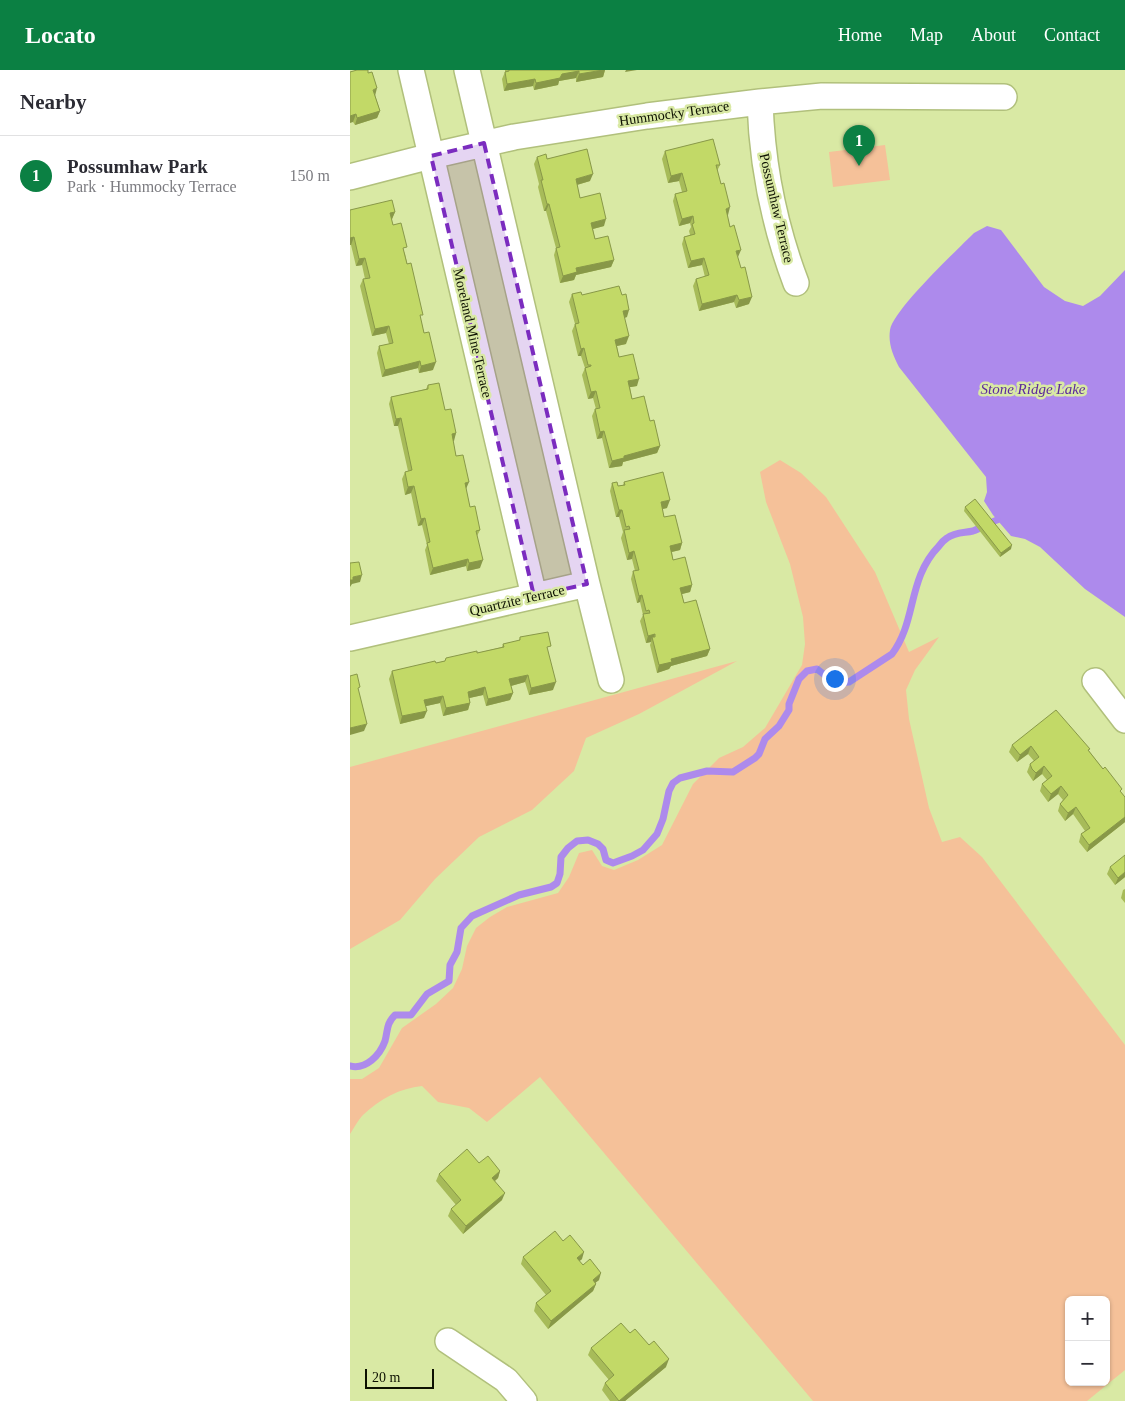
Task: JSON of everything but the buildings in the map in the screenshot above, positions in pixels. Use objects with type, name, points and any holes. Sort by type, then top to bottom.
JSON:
[{"type":"street","name":"Moreland Mine Terrace","points":[[411,70],[534,596]]},
{"type":"street","points":[[467,70],[611,680]]},
{"type":"street","name":"Hummocky Terrace","points":[[350,177],[514,137],[760,102],[822,96],[1004,97]]},
{"type":"street","name":"Possumhaw Terrace","points":[[760,102],[765,168],[778,229],[796,283]]},
{"type":"street","name":"Quartzite Terrace","points":[[350,638],[587,584]]},
{"type":"street","points":[[1095,681],[1125,720]]},
{"type":"street","points":[[448,1341],[506,1380],[524,1401]]},
{"type":"highlighted area","points":[[484,143],[587,584],[534,596],[431,156]]},
{"type":"shaded area","points":[[885,145],[890,180],[833,187],[829,152]]},
{"type":"shaded area","points":[[780,460],[801,473],[826,497],[875,572],[909,652],[939,637],[915,670],[906,690],[909,719],[929,808],[942,842],[960,837],[982,857],[1125,1045],[1125,1370],[1110,1382],[1110,1296],[1065,1296],[1065,1386],[1105,1386],[1087,1401],[813,1401],[540,1077],[487,1122],[469,1108],[438,1102],[422,1086],[398,1092],[376,1104],[361,1117],[350,1134],[350,1079],[362,1079],[379,1068],[402,1028],[436,1004],[453,988],[462,969],[467,946],[476,928],[507,907],[558,893],[569,877],[579,853],[592,850],[602,866],[614,870],[638,860],[662,845],[693,784],[719,758],[743,747],[765,728],[802,665],[805,644],[803,617],[790,564],[766,502],[760,472]]},
{"type":"shaded area","points":[[737,661],[639,714],[586,738],[574,771],[532,810],[479,837],[435,879],[400,920],[350,949],[350,767]]},
{"type":"water","name":"Stone Ridge Lake","points":[[987,226],[1001,230],[1044,287],[1065,301],[1083,306],[1100,296],[1125,270],[1125,617],[1085,589],[1040,547],[1025,539],[1011,536],[984,501],[987,492],[986,477],[899,367],[893,354],[890,345],[890,330],[902,309],[927,280],[974,233]]},
{"type":"waterway","points":[[350,1066],[362,1066],[372,1060],[383,1046],[392,1018],[395,1015],[411,1015],[427,994],[449,981],[450,965],[457,952],[461,928],[472,916],[519,895],[551,887],[557,883],[560,874],[561,857],[577,841],[588,840],[598,844],[603,849],[606,860],[613,863],[643,850],[657,834],[673,783],[680,778],[707,771],[733,772],[755,758],[759,754],[765,739],[779,726],[789,710],[789,704],[799,679],[807,671],[817,669],[835,683],[849,682],[892,654],[900,641],[917,586],[929,559],[950,536],[973,531],[997,520]]},
{"type":"place","name":"Possumhaw Park","points":[[859,166]]}]
